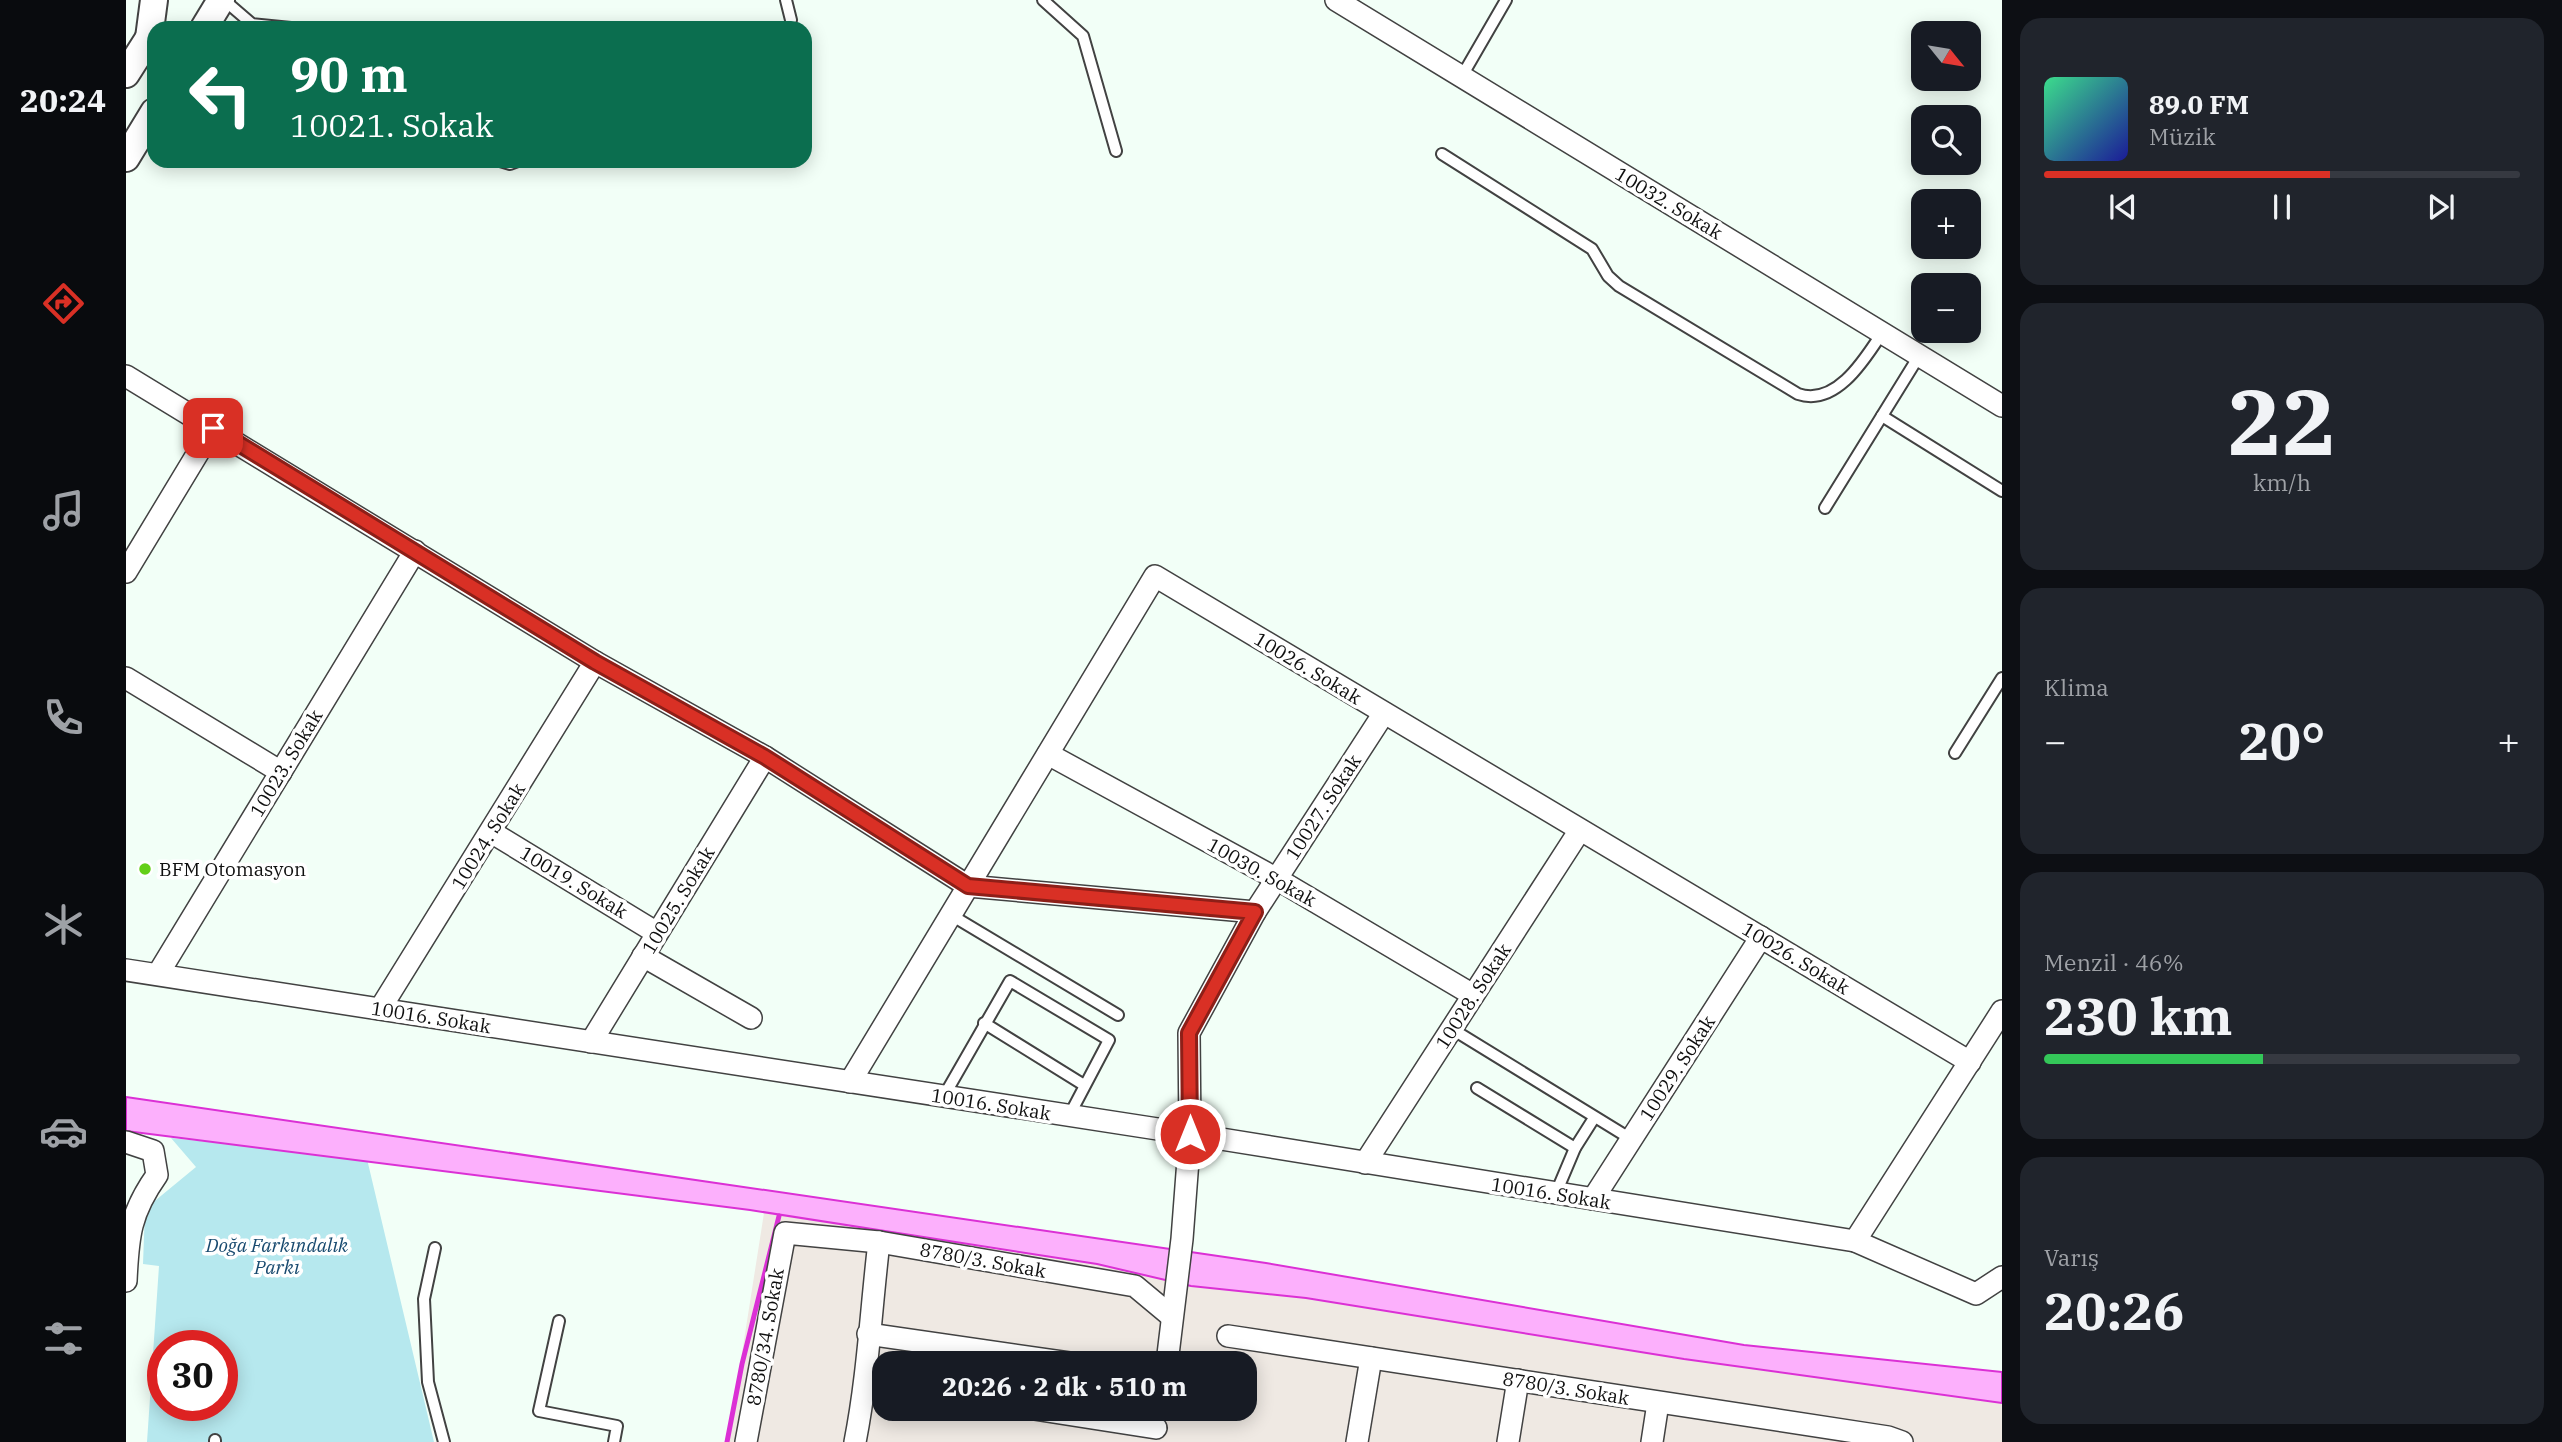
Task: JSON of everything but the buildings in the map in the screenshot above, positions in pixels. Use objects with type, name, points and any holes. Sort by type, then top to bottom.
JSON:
[{"type":"street","points":[[153,21],[154,0]]},
{"type":"street","points":[[160,21],[173,0]]},
{"type":"street","points":[[209,21],[223,0]]},
{"type":"street","name":"10032. Sokak","points":[[1336,0],[2002,406]]},
{"type":"street","points":[[126,74],[147,41]]},
{"type":"street","points":[[126,158],[147,124]]},
{"type":"street","points":[[126,376],[595,662],[765,757],[968,886],[1255,912]]},
{"type":"street","points":[[126,572],[213,428]]},
{"type":"street","name":"10023. Sokak","points":[[158,974],[415,551]]},
{"type":"street","name":"10026. Sokak","points":[[850,1083],[1155,576],[1970,1062]]},
{"type":"street","name":"10024. Sokak","points":[[380,1009],[595,662]]},
{"type":"street","points":[[126,678],[281,772]]},
{"type":"street","name":"10027. Sokak","points":[[1168,1351],[1182,1239],[1190,1134],[1189,1033],[1255,912],[1384,713]]},
{"type":"street","name":"10030. Sokak","points":[[1048,754],[1277,879],[1473,995]]},
{"type":"street","name":"10025. Sokak","points":[[591,1042],[765,757]]},
{"type":"street","name":"10028. Sokak","points":[[1365,1163],[1580,830]]},
{"type":"street","name":"10019. Sokak","points":[[491,832],[657,933]]},
{"type":"street","name":"10029. Sokak","points":[[1593,1199],[1761,937]]},
{"type":"street","points":[[643,956],[751,1018]]},
{"type":"street","name":"10016. Sokak","points":[[126,970],[1190,1134],[1855,1241],[1976,1294],[2002,1277]]},
{"type":"street","points":[[1855,1241],[2002,1011]]},
{"type":"street","points":[[126,1142],[153,1151],[157,1175],[139,1200],[128,1232],[126,1282]]},
{"type":"street","name":"8780/3. Sokak","points":[[785,1233],[879,1242],[1135,1286],[1173,1306]]},
{"type":"street","name":"8780/34. Sokak","points":[[746,1442],[785,1233]]},
{"type":"street","points":[[872,1363],[868,1334],[879,1242]]},
{"type":"street","points":[[868,1334],[986,1351]]},
{"type":"street","name":"8780/3. Sokak","points":[[1228,1336],[1888,1437],[1902,1442]]},
{"type":"street","points":[[1357,1442],[1371,1358]]},
{"type":"street","points":[[1508,1442],[1518,1380]]},
{"type":"street","points":[[855,1442],[872,1393]]},
{"type":"street","points":[[1652,1442],[1658,1403]]},
{"type":"street","points":[[1120,1421],[1156,1426]]},
{"type":"lane","points":[[223,0],[248,21]]},
{"type":"lane","points":[[786,0],[791,20]]},
{"type":"lane","points":[[1043,0],[1083,36],[1116,151]]},
{"type":"lane","points":[[1462,76],[1506,0]]},
{"type":"lane","points":[[1442,154],[1592,249],[1608,276],[1619,286],[1798,394],[1811,397],[1828,392],[1861,365],[1882,333]]},
{"type":"lane","points":[[1825,508],[1919,356]]},
{"type":"lane","points":[[1882,415],[2002,491]]},
{"type":"lane","points":[[1955,753],[2002,678]]},
{"type":"lane","points":[[951,915],[1118,1015]]},
{"type":"lane","points":[[944,1096],[1010,981],[1109,1041],[1069,1116]]},
{"type":"lane","points":[[984,1023],[1084,1085]]},
{"type":"lane","points":[[1452,1029],[1631,1139]]},
{"type":"lane","points":[[1477,1088],[1575,1148]]},
{"type":"lane","points":[[1556,1194],[1575,1148],[1594,1118]]},
{"type":"lane","points":[[435,1248],[424,1299],[424,1313],[428,1382],[444,1442]]},
{"type":"lane","points":[[559,1321],[539,1411],[617,1426],[614,1442]]},
{"type":"shaded area","points":[[126,1097],[1266,1263],[1744,1345],[2002,1372],[2002,1403],[1684,1359],[1306,1298],[1191,1286],[1097,1264],[750,1210],[126,1131]]},
{"type":"shaded area","points":[[764,1213],[1097,1264],[1191,1286],[1306,1298],[1684,1359],[2002,1403],[2002,1442],[728,1442]]},
{"type":"green space","name":"Doğa Farkındalık Parkı","points":[[171,1138],[367,1159],[434,1442],[147,1442],[148,1421],[238,1421],[238,1330],[155,1330],[159,1266],[143,1264],[145,1209],[196,1167]]},
{"type":"waterway","points":[[727,1442],[742,1364],[779,1216]]},
{"type":"place","name":"BFM Otomasyon","points":[[145,869]]},
{"type":"route","points":[[213,428],[595,662],[765,757],[968,886],[1255,912],[1189,1033],[1190,1134]]}]
